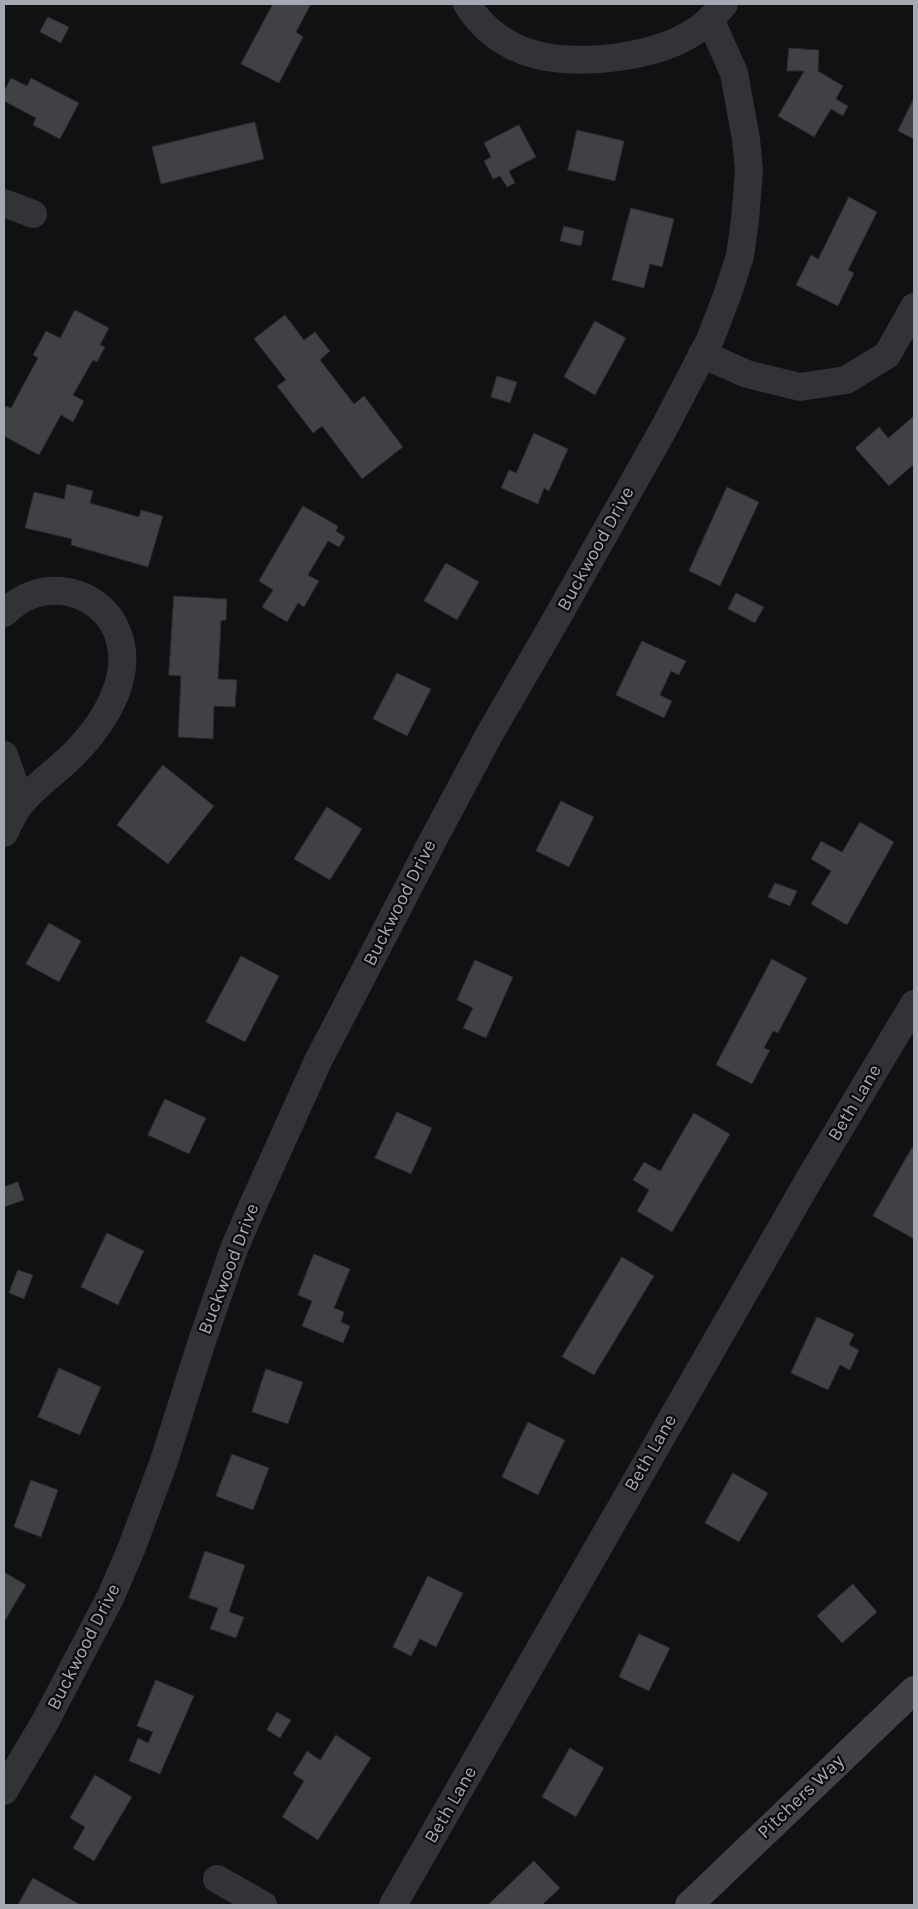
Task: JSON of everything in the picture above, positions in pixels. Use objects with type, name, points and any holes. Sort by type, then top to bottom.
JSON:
[{"type":"main road","name":"Pitchers Way","points":[[689,1905],[914,1690]]},
{"type":"street","points":[[468,4],[489,30],[515,48],[530,54],[568,61],[600,60],[654,51],[694,32],[717,12]]},
{"type":"street","name":"Buckwood Drive","points":[[4,1791],[45,1722],[111,1596],[132,1547],[167,1452],[202,1341],[234,1250],[318,1062],[480,753],[663,430],[702,354],[728,293],[740,256],[745,220],[748,170],[746,139],[734,73],[717,12]]},
{"type":"street","points":[[4,204],[33,214]]},
{"type":"street","points":[[702,354],[747,374],[800,387],[846,380],[887,355],[914,307]]},
{"type":"street","points":[[4,613],[26,596],[53,590],[73,594],[93,602],[112,622],[119,634],[123,662],[117,690],[102,721],[74,754],[21,803],[4,833]]},
{"type":"street","points":[[4,755],[21,803]]},
{"type":"street","name":"Beth Lane","points":[[394,1905],[810,1178],[914,1004]]},
{"type":"street","points":[[217,1879],[263,1905]]},
{"type":"building","points":[[273,4],[311,4],[296,32],[303,37],[279,83],[241,64]]},
{"type":"building","points":[[48,17],[69,27],[61,43],[40,32]]},
{"type":"building","points":[[789,48],[819,50],[818,71],[843,86],[836,99],[848,106],[843,116],[831,109],[814,137],[778,116],[804,71],[787,71]]},
{"type":"building","points":[[11,78],[27,86],[31,78],[79,103],[60,139],[33,125],[36,118],[4,101],[4,92]]},
{"type":"building","points":[[914,98],[914,139],[898,131]]},
{"type":"building","points":[[255,122],[264,159],[161,184],[152,147]]},
{"type":"building","points":[[519,125],[536,157],[509,171],[515,183],[507,187],[500,176],[493,179],[484,161],[491,157],[484,143]]},
{"type":"building","points":[[577,130],[624,141],[615,181],[568,170]]},
{"type":"building","points":[[849,197],[877,212],[848,270],[854,273],[838,306],[796,285],[811,255],[818,259]]},
{"type":"building","points":[[631,208],[674,219],[662,267],[650,264],[644,288],[612,280]]},
{"type":"building","points":[[564,226],[584,231],[581,246],[560,241]]},
{"type":"building","points":[[75,310],[109,328],[100,345],[105,347],[97,362],[93,360],[73,395],[84,401],[73,422],[61,415],[39,455],[4,436],[4,410],[6,406],[11,408],[38,358],[33,355],[46,331],[60,338]]},
{"type":"building","points":[[285,315],[304,340],[315,332],[330,351],[320,360],[354,404],[364,396],[403,447],[362,479],[322,426],[313,433],[277,386],[286,380],[254,339]]},
{"type":"building","points":[[595,321],[626,338],[595,395],[564,377]]},
{"type":"building","points":[[497,376],[517,382],[510,403],[491,397]]},
{"type":"building","points":[[914,416],[914,464],[889,486],[855,448],[879,427],[888,438]]},
{"type":"building","points":[[534,433],[568,449],[549,491],[544,488],[538,504],[501,488],[509,470],[516,473]]},
{"type":"building","points":[[67,484],[93,491],[90,503],[139,517],[141,510],[163,516],[148,567],[71,545],[72,539],[25,528],[34,492],[64,499]]},
{"type":"building","points":[[727,487],[759,502],[720,586],[689,571]]},
{"type":"building","points":[[303,506],[338,526],[336,531],[345,537],[339,547],[328,541],[308,575],[319,581],[304,607],[298,603],[287,622],[262,607],[273,590],[259,581]]},
{"type":"building","points":[[446,563],[479,582],[457,620],[424,601]]},
{"type":"building","points":[[736,593],[764,607],[755,623],[728,609]]},
{"type":"building","points":[[174,596],[227,599],[226,620],[221,621],[218,679],[237,680],[235,707],[214,706],[213,739],[178,737],[181,676],[169,675]]},
{"type":"building","points":[[642,641],[686,661],[679,675],[671,671],[660,695],[672,701],[664,718],[616,695]]},
{"type":"building","points":[[397,673],[431,689],[407,736],[373,719]]},
{"type":"building","points":[[163,765],[214,806],[168,864],[117,825]]},
{"type":"building","points":[[561,801],[594,817],[569,867],[536,851]]},
{"type":"building","points":[[327,807],[362,829],[330,880],[294,859]]},
{"type":"building","points":[[860,822],[894,842],[847,925],[811,904],[831,871],[811,859],[821,841],[842,852]]},
{"type":"building","points":[[775,883],[797,891],[790,906],[768,897]]},
{"type":"building","points":[[49,923],[81,941],[59,982],[26,964]]},
{"type":"building","points":[[241,956],[279,976],[245,1042],[206,1022]]},
{"type":"building","points":[[772,959],[807,978],[778,1033],[773,1031],[764,1048],[770,1050],[752,1084],[716,1065]]},
{"type":"building","points":[[475,960],[513,977],[486,1038],[463,1028],[473,1008],[457,1000]]},
{"type":"building","points":[[165,1099],[206,1118],[189,1154],[148,1135]]},
{"type":"building","points":[[397,1112],[432,1128],[411,1174],[375,1158]]},
{"type":"building","points":[[694,1113],[730,1134],[672,1232],[637,1211],[649,1190],[633,1180],[644,1162],[660,1171]]},
{"type":"building","points":[[912,1148],[914,1149],[914,1239],[873,1216]]},
{"type":"building","points":[[18,1182],[24,1200],[4,1207],[4,1187]]},
{"type":"building","points":[[107,1233],[144,1251],[118,1305],[81,1287]]},
{"type":"building","points":[[314,1254],[350,1269],[334,1308],[344,1312],[341,1322],[350,1326],[343,1343],[302,1326],[312,1301],[298,1295]]},
{"type":"building","points":[[622,1257],[654,1276],[594,1375],[562,1357]]},
{"type":"building","points":[[18,1270],[33,1275],[24,1299],[9,1293]]},
{"type":"building","points":[[817,1317],[854,1334],[849,1345],[859,1350],[850,1370],[840,1365],[828,1390],[791,1373]]},
{"type":"building","points":[[59,1368],[101,1387],[80,1435],[38,1417]]},
{"type":"building","points":[[266,1369],[303,1382],[288,1424],[252,1412]]},
{"type":"building","points":[[528,1422],[565,1440],[538,1495],[502,1477]]},
{"type":"building","points":[[232,1454],[269,1468],[253,1510],[216,1496]]},
{"type":"building","points":[[733,1473],[768,1493],[739,1542],[705,1523]]},
{"type":"building","points":[[31,1480],[58,1490],[41,1537],[14,1527]]},
{"type":"building","points":[[205,1551],[245,1565],[229,1612],[244,1617],[236,1638],[210,1629],[218,1608],[189,1598]]},
{"type":"building","points":[[4,1572],[26,1585],[4,1622]]},
{"type":"building","points":[[428,1576],[463,1593],[436,1647],[420,1639],[411,1656],[393,1647]]},
{"type":"building","points":[[853,1584],[877,1612],[842,1643],[817,1616]]},
{"type":"building","points":[[639,1634],[670,1648],[649,1691],[619,1677]]},
{"type":"building","points":[[156,1680],[194,1696],[160,1774],[129,1761],[138,1738],[148,1743],[153,1732],[137,1726]]},
{"type":"building","points":[[277,1712],[291,1720],[280,1738],[267,1730]]},
{"type":"building","points":[[336,1735],[371,1758],[318,1840],[282,1817],[304,1781],[293,1774],[307,1751],[320,1760]]},
{"type":"building","points":[[570,1748],[604,1768],[576,1817],[542,1797]]},
{"type":"building","points":[[95,1775],[132,1797],[94,1861],[73,1848],[85,1827],[70,1818]]},
{"type":"building","points":[[534,1861],[560,1888],[542,1905],[488,1905]]},
{"type":"building","points":[[33,1878],[79,1904],[18,1905]]}]
